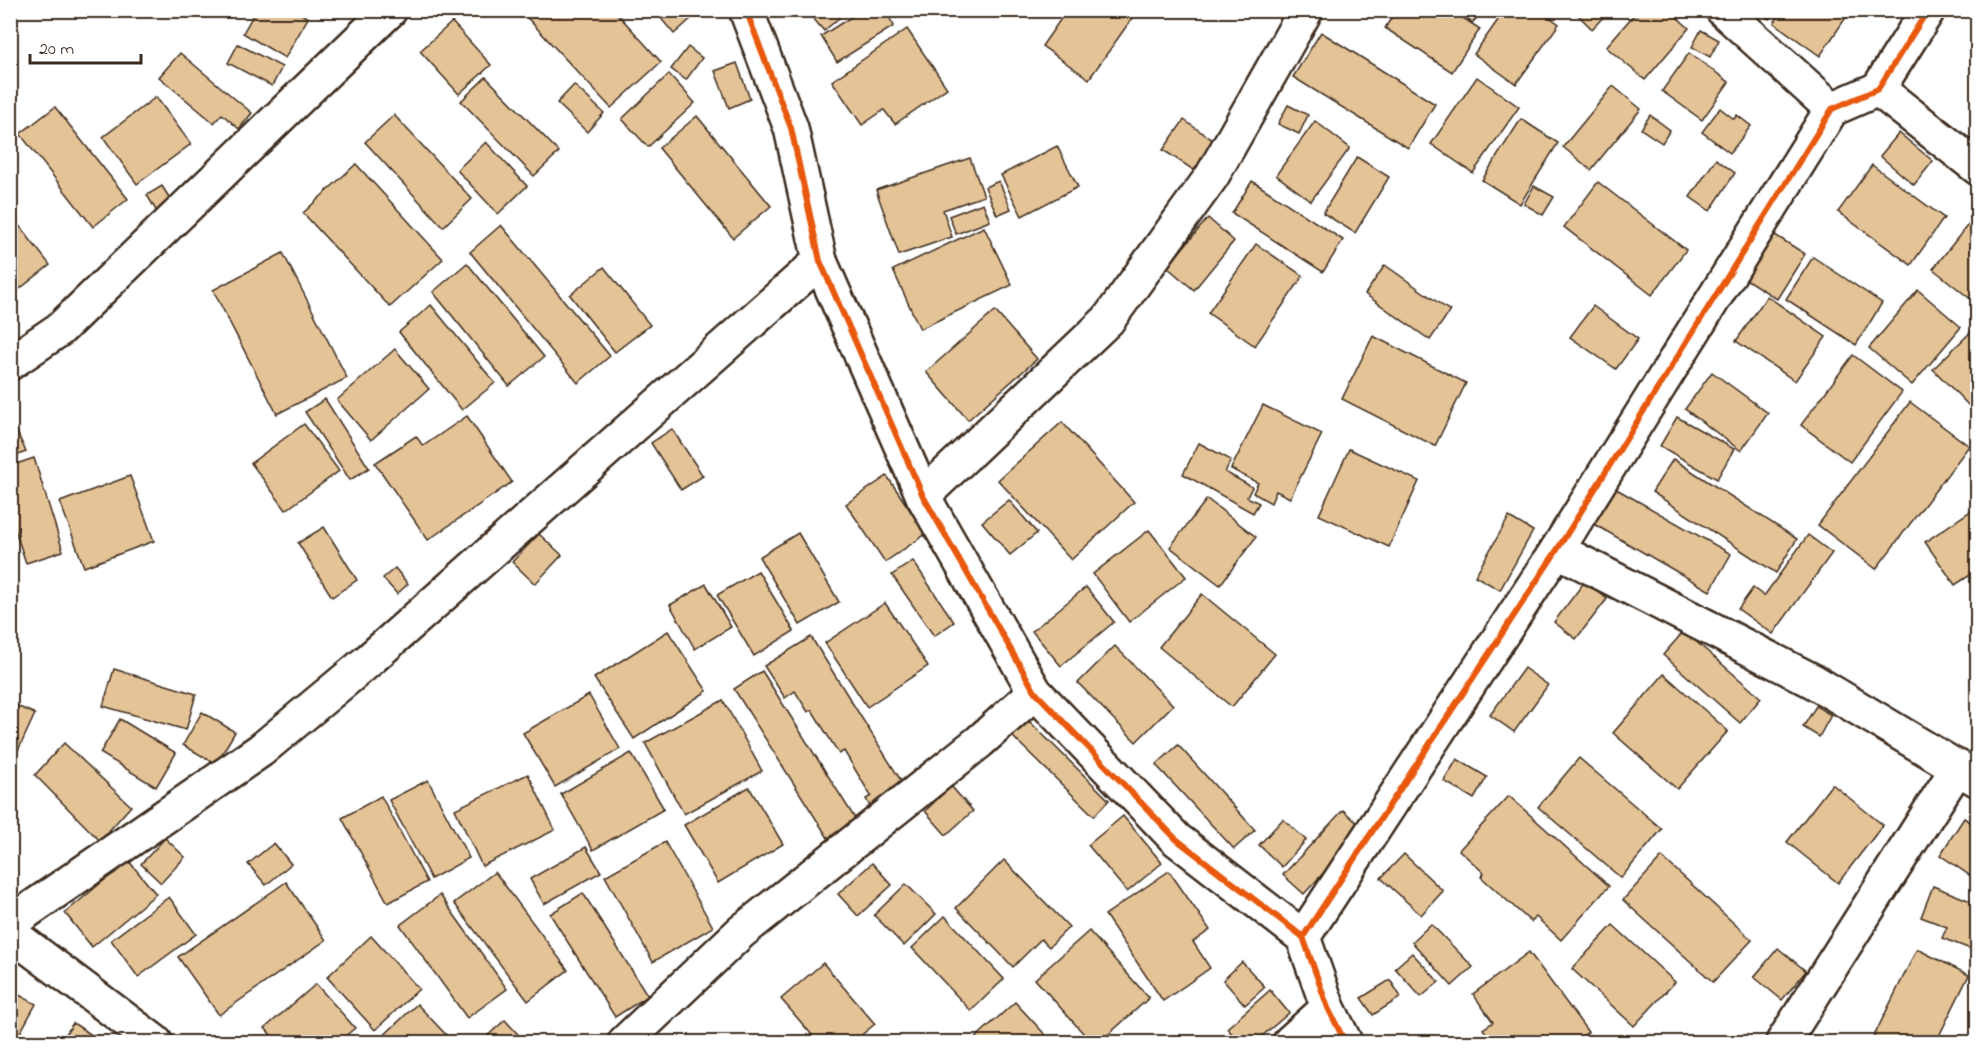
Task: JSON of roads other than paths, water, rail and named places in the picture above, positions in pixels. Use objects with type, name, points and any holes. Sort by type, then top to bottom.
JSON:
[{"type":"street","points":[[10,363],[60,329],[390,10]]},
{"type":"street","points":[[746,10],[791,128],[820,261],[923,496],[1035,692],[1176,839],[1303,937],[1328,1008],[1345,1042]]},
{"type":"street","points":[[923,496],[1108,320],[1212,176],[1306,10]]},
{"type":"street","points":[[1724,10],[1832,109]]},
{"type":"street","points":[[1303,937],[1557,550],[1832,109],[1878,89],[1928,10]]},
{"type":"street","points":[[1878,89],[1977,168]]},
{"type":"street","points":[[10,923],[261,750],[368,661],[820,261]]},
{"type":"street","points":[[1557,550],[1813,681],[1968,774],[1783,1042]]},
{"type":"street","points":[[625,1042],[741,932],[979,742],[1035,692]]},
{"type":"street","points":[[10,933],[154,1042]]},
{"type":"street","points":[[1290,1042],[1328,1008]]}]
